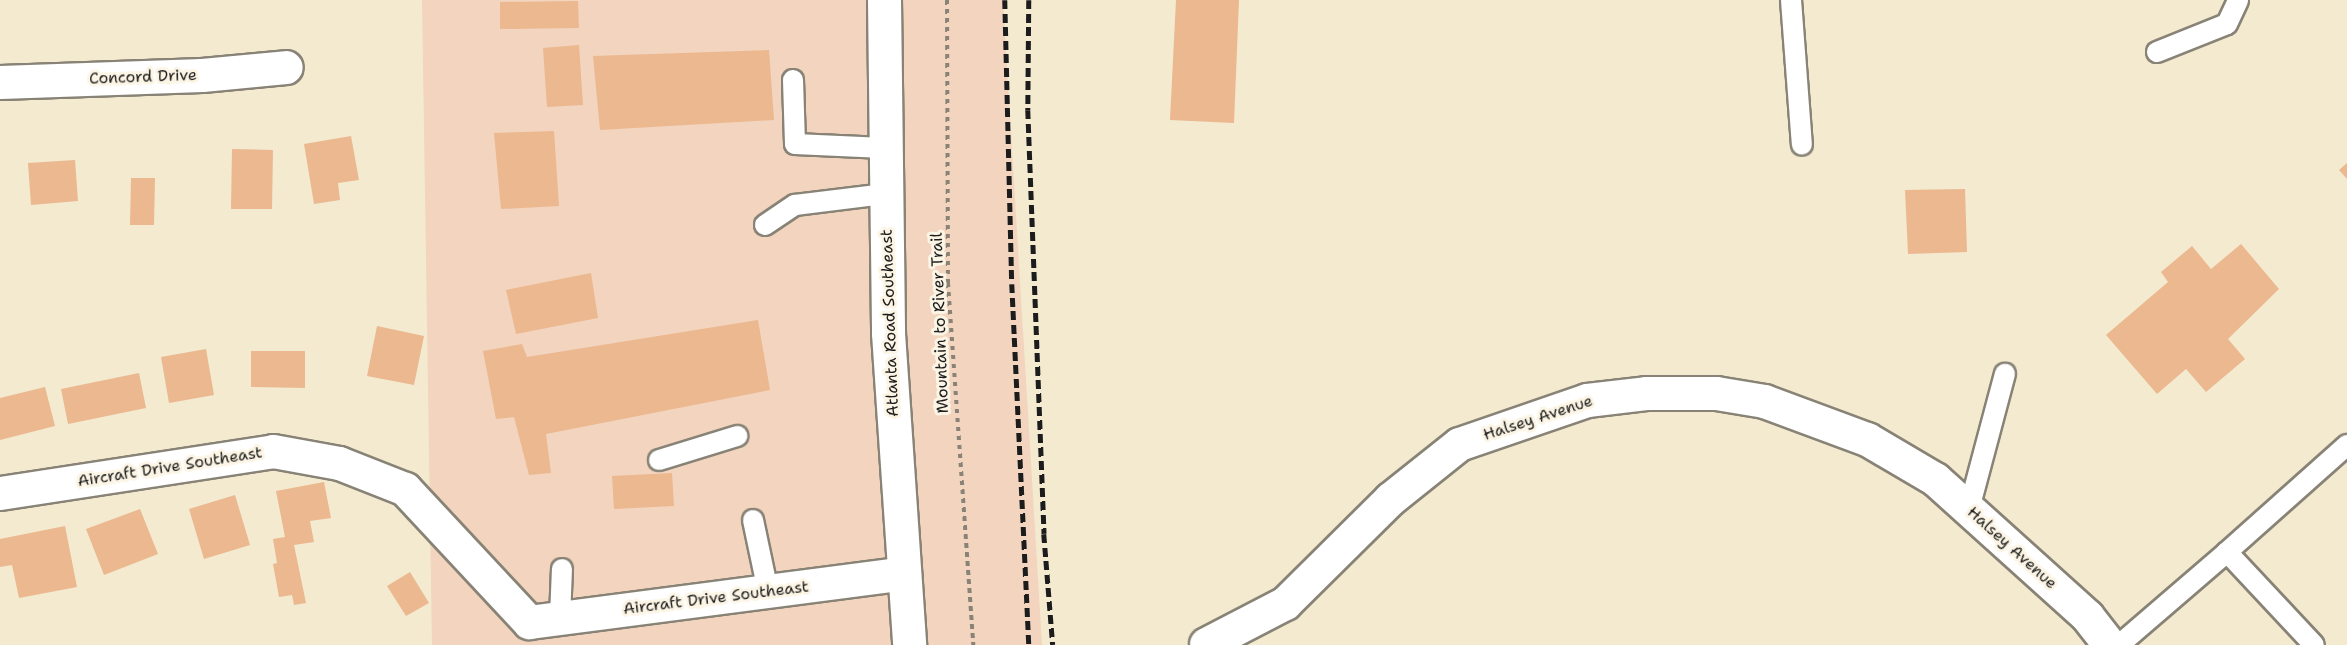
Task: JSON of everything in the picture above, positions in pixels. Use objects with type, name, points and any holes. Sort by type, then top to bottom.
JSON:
[{"type":"street","name":"Atlanta Road Southeast","points":[[884,0],[888,333],[909,645]]},
{"type":"street","name":"Concord Drive","points":[[0,82],[202,75],[286,67]]},
{"type":"street","name":"Halsey Avenue","points":[[1206,644],[1285,603],[1390,499],[1460,444],[1587,400],[1658,393],[1716,393],[1764,400],[1867,440],[1935,479],[2087,616],[2110,645]]},
{"type":"street","name":"Aircraft Drive Southeast","points":[[0,493],[273,451],[339,463],[405,489],[539,628],[768,591],[904,573]]},
{"type":"lane","points":[[1791,0],[1802,145]]},
{"type":"lane","points":[[2157,52],[2227,24],[2238,0]]},
{"type":"lane","points":[[793,80],[795,144],[884,148]]},
{"type":"lane","points":[[765,225],[795,205],[885,194]]},
{"type":"lane","points":[[1969,509],[2005,374]]},
{"type":"lane","points":[[659,460],[737,436]]},
{"type":"lane","points":[[2120,645],[2347,445]]},
{"type":"lane","points":[[753,520],[768,591]]},
{"type":"lane","points":[[2227,552],[2314,645]]},
{"type":"lane","points":[[539,628],[562,569]]},
{"type":"path","name":"Mountain to River Trail","points":[[947,0],[948,283],[973,645]]},
{"type":"shaded area","points":[[422,0],[1003,0],[1042,645],[432,645]]},
{"type":"building","points":[[1176,0],[1239,0],[1234,123],[1170,120]]},
{"type":"building","points":[[578,1],[579,28],[500,29],[500,2]]},
{"type":"building","points":[[579,45],[583,105],[547,107],[543,48]]},
{"type":"building","points":[[769,50],[774,120],[600,130],[593,56]]},
{"type":"building","points":[[554,131],[559,206],[501,209],[494,133]]},
{"type":"building","points":[[351,136],[359,180],[338,183],[340,200],[314,204],[304,144]]},
{"type":"building","points":[[232,149],[273,150],[272,209],[231,209]]},
{"type":"building","points":[[75,160],[78,201],[31,205],[28,163]]},
{"type":"building","points":[[2347,163],[2347,179],[2339,170]]},
{"type":"building","points":[[131,178],[155,178],[154,225],[130,225]]},
{"type":"building","points":[[1965,189],[1967,252],[1908,254],[1905,190]]},
{"type":"building","points":[[2241,244],[2279,289],[2228,339],[2245,359],[2206,392],[2186,369],[2157,394],[2106,335],[2168,282],[2161,272],[2192,246],[2211,269]]},
{"type":"building","points":[[591,273],[598,318],[516,334],[506,290]]},
{"type":"building","points":[[758,320],[770,390],[546,434],[551,473],[529,475],[514,417],[496,419],[483,351],[522,344],[527,357]]},
{"type":"building","points":[[377,326],[424,336],[414,385],[367,376]]},
{"type":"building","points":[[206,349],[214,395],[169,403],[161,357]]},
{"type":"building","points":[[251,351],[305,351],[305,388],[251,387]]},
{"type":"building","points":[[139,373],[146,408],[68,424],[61,389]]},
{"type":"building","points":[[45,387],[55,426],[0,440],[0,398]]},
{"type":"building","points":[[672,473],[674,506],[614,509],[612,476]]},
{"type":"building","points":[[324,482],[331,518],[310,521],[314,542],[294,545],[306,603],[294,605],[292,595],[279,597],[273,564],[277,563],[273,539],[285,537],[276,491]]},
{"type":"building","points":[[235,495],[250,545],[204,559],[189,509]]},
{"type":"building","points":[[140,509],[158,554],[104,575],[86,529]]},
{"type":"building","points":[[65,526],[77,587],[19,598],[12,565],[0,567],[0,539]]},
{"type":"building","points":[[410,572],[429,603],[406,616],[387,586]]},
{"type":"railway","points":[[1005,0],[1012,284],[1029,645]]},
{"type":"railway","points":[[1029,0],[1028,110],[1044,534],[1053,645]]}]
